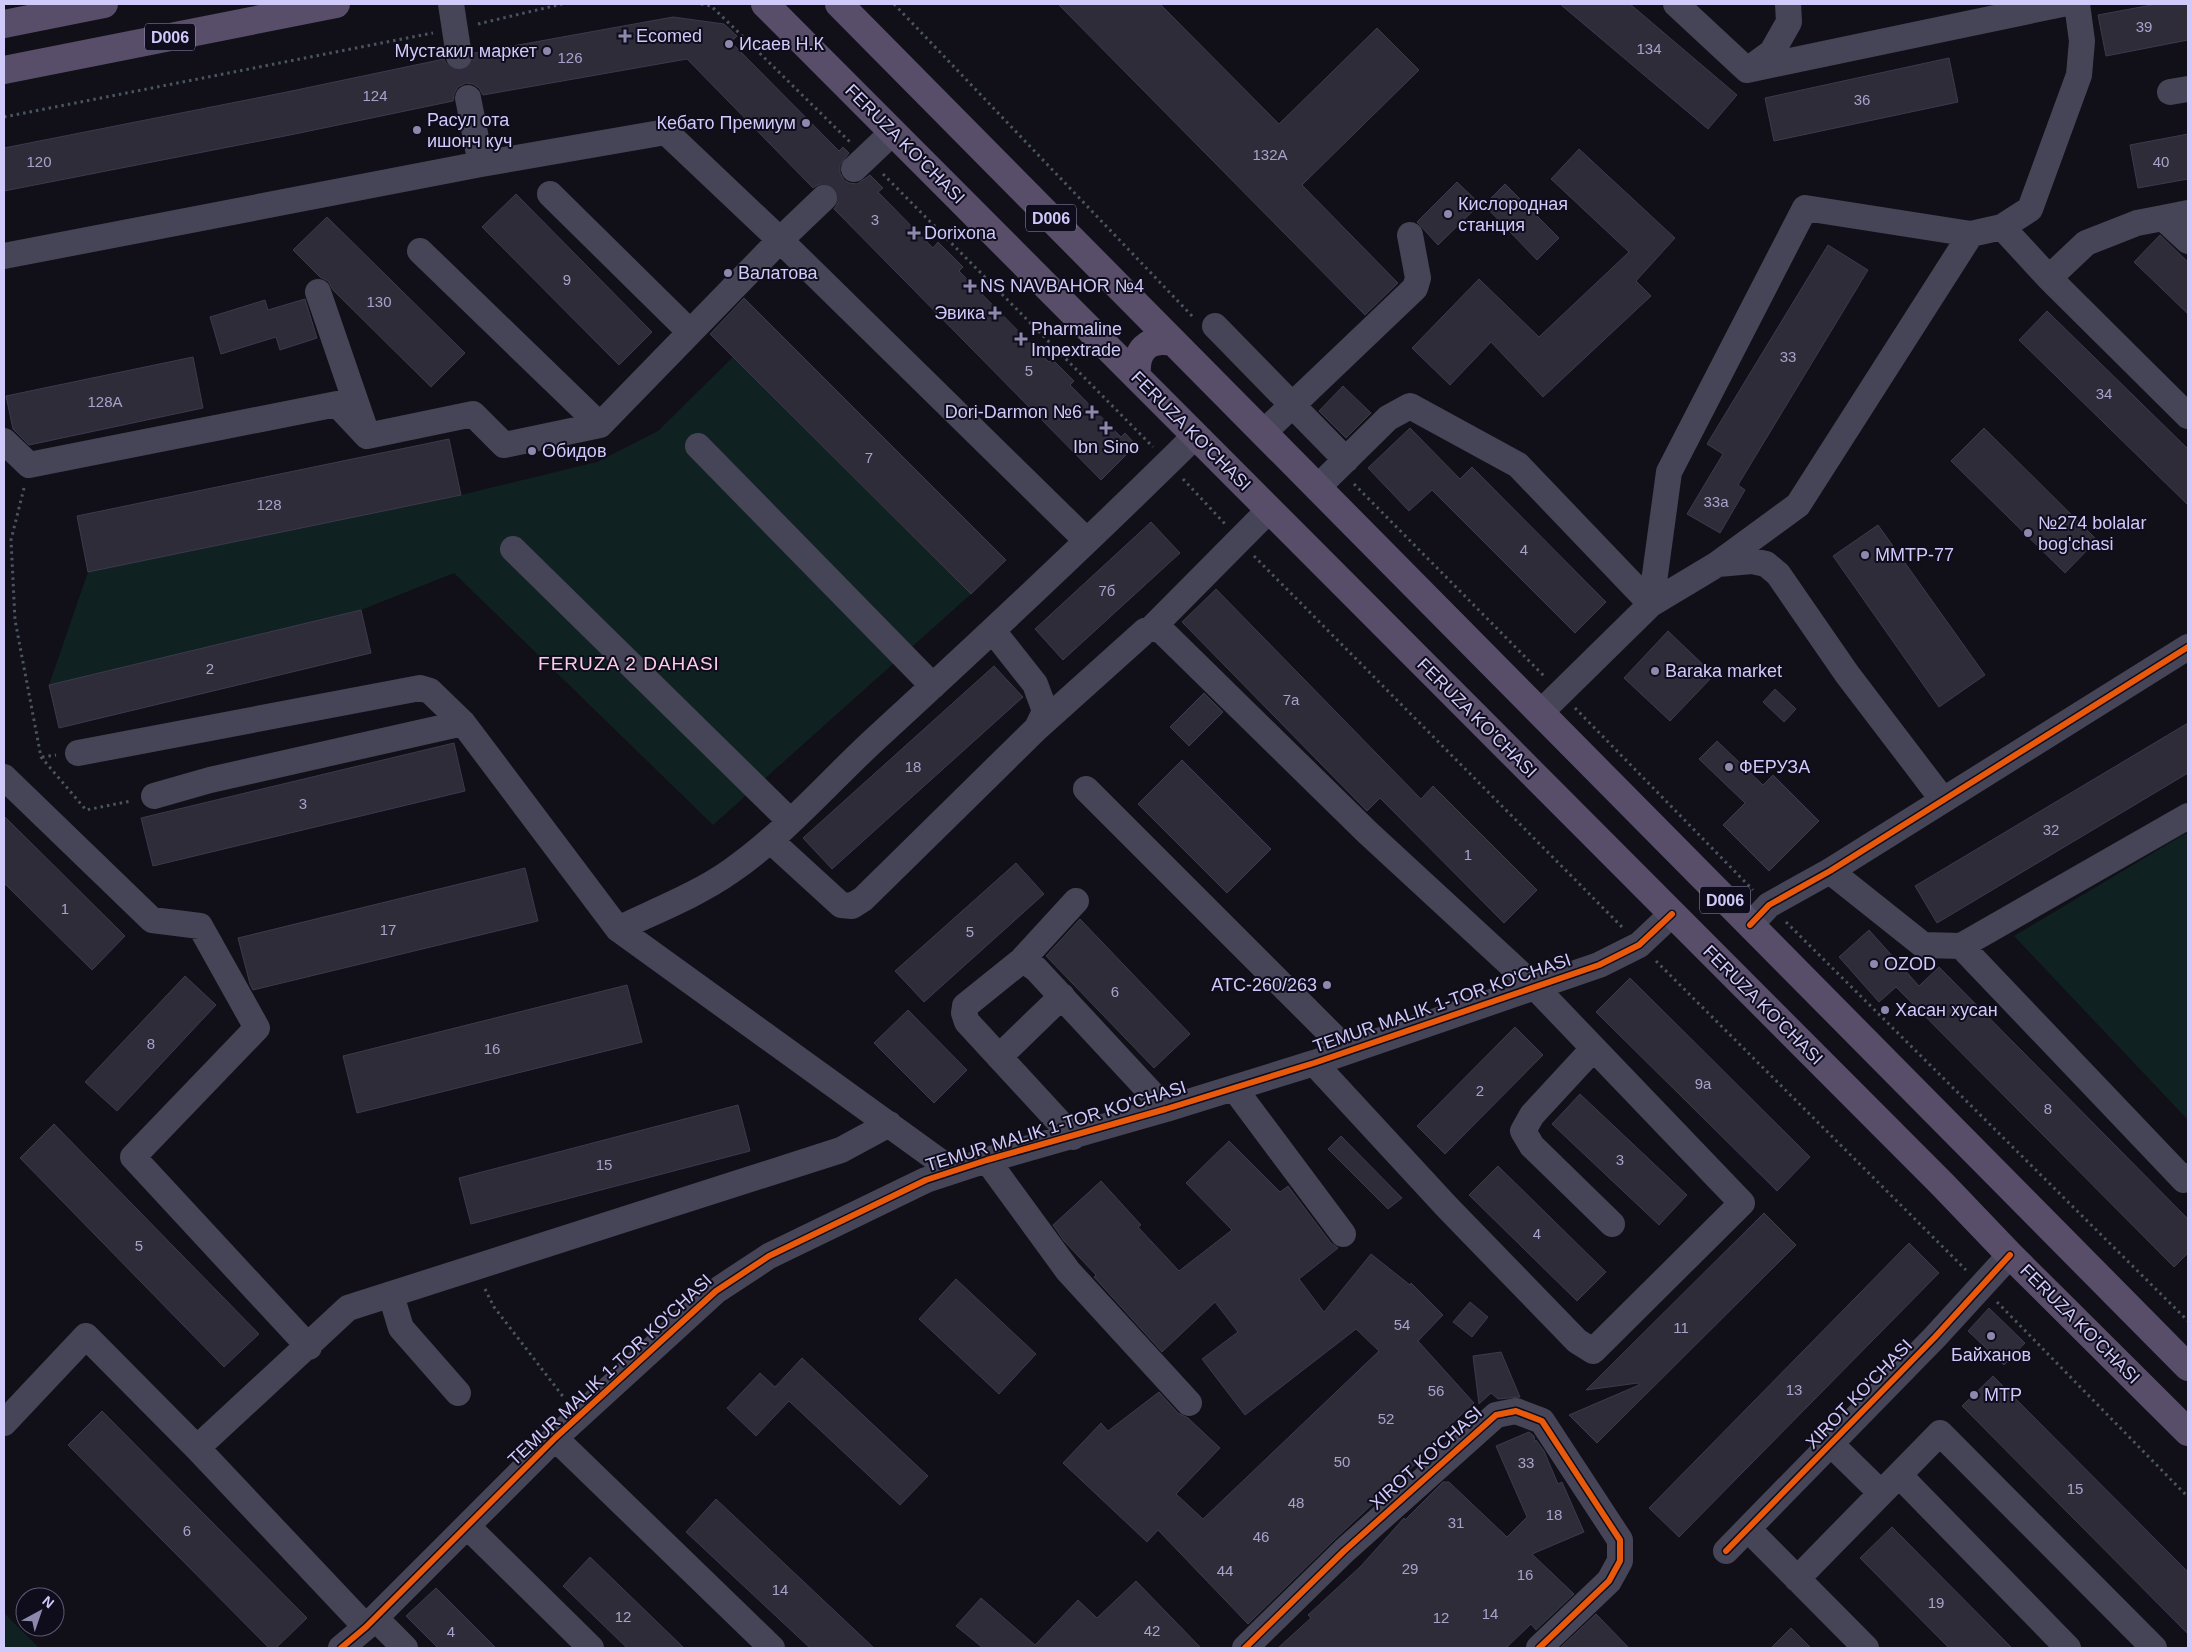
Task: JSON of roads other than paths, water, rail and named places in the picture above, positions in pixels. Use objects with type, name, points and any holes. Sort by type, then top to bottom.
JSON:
[{"type":"main road","points":[[4,24],[104,4]]},
{"type":"main road","name":"D006","points":[[4,70],[336,4]]},
{"type":"main road","name":"FERUZA KO'CHASI","points":[[765,4],[2188,1432]]},
{"type":"main road","name":"D006","points":[[839,4],[2188,1368]]},
{"type":"main road","points":[[1136,376],[1137,360],[1144,348],[1157,341],[1173,342]]},
{"type":"street","points":[[451,4],[459,56]]},
{"type":"street","points":[[1676,4],[1747,70]]},
{"type":"street","points":[[1747,70],[1772,52],[1789,22],[1788,4]]},
{"type":"street","points":[[1747,70],[2062,4]]},
{"type":"street","points":[[1651,604],[1669,472],[1806,208],[1971,234],[2002,227],[2030,209],[2079,75],[2082,41],[2077,4]]},
{"type":"street","points":[[468,98],[481,164]]},
{"type":"street","points":[[4,256],[481,164],[666,132],[780,240],[1086,541]]},
{"type":"street","points":[[854,168],[893,132]]},
{"type":"street","points":[[550,194],[690,332]]},
{"type":"street","points":[[367,436],[473,414],[504,445],[600,425],[780,240],[824,198]]},
{"type":"street","points":[[2049,278],[2086,243],[2137,223],[2176,216],[2188,241]]},
{"type":"street","points":[[2002,227],[2049,278],[2188,416]]},
{"type":"street","points":[[1540,713],[1651,604],[1716,565],[1798,505],[1971,234]]},
{"type":"street","points":[[1263,433],[1294,406],[1415,288],[1418,278],[1410,235]]},
{"type":"street","points":[[420,251],[600,425]]},
{"type":"street","points":[[318,292],[367,436]]},
{"type":"street","points":[[1205,323],[1294,406],[1342,464]]},
{"type":"street","points":[[4,441],[29,465],[337,404],[367,436]]},
{"type":"street","points":[[1317,488],[1388,418],[1410,406],[1518,465],[1651,604]]},
{"type":"street","points":[[618,929],[730,872],[771,841],[830,780],[993,631],[1196,435]]},
{"type":"street","points":[[698,446],[933,686]]},
{"type":"street","points":[[771,841],[841,905],[852,906],[863,899],[1037,728],[1145,631],[1152,628],[1270,510]]},
{"type":"street","points":[[513,549],[790,821]]},
{"type":"street","points":[[1716,565],[1752,560],[1766,564],[1778,574],[1847,674],[1943,800]]},
{"type":"street","points":[[1152,628],[1162,631],[1367,832],[1535,986],[1593,1049],[1742,1203],[1593,1351],[1577,1341],[1447,1207],[1314,1062]]},
{"type":"street","points":[[993,631],[1035,684],[1045,711],[1037,728]]},
{"type":"street","points":[[1750,925],[1769,905],[1830,870],[2188,647]]},
{"type":"street","points":[[78,753],[420,688],[430,691],[463,723],[618,929],[953,1171]]},
{"type":"street","points":[[154,796],[210,780],[463,723]]},
{"type":"street","points":[[4,776],[152,920],[200,926],[257,1028],[132,1157],[309,1347]]},
{"type":"street","points":[[1086,789],[1348,1051]]},
{"type":"street","points":[[1830,870],[1923,945],[1961,946],[2188,816]]},
{"type":"street","points":[[1073,1137],[967,1022],[964,1013],[966,1006],[1020,961],[1076,900]]},
{"type":"street","name":"TEMUR MALIK 1-TOR KO'CHASI","points":[[341,1648],[371,1623],[554,1438],[716,1291],[769,1256],[829,1225],[926,1180],[987,1160],[1073,1137],[1234,1088],[1599,965],[1640,945],[1672,914]]},
{"type":"street","points":[[1961,946],[2184,1180],[2188,1176]]},
{"type":"street","points":[[1020,961],[1028,963],[1036,969],[1166,1109]]},
{"type":"street","points":[[999,1057],[1062,996]]},
{"type":"street","points":[[1593,1049],[1532,1115],[1523,1130],[1532,1146],[1612,1224]]},
{"type":"street","points":[[1234,1088],[1343,1234]]},
{"type":"street","points":[[198,1448],[309,1347],[348,1308],[841,1150],[889,1124]]},
{"type":"street","points":[[987,1160],[1068,1270],[1189,1403]]},
{"type":"street","name":"XIROT KO'CHASI","points":[[1726,1551],[1935,1337],[2010,1255]]},
{"type":"street","points":[[391,1294],[401,1328],[458,1393]]},
{"type":"street","points":[[4,1423],[86,1336],[371,1623],[405,1648]]},
{"type":"street","name":"XIROT KO'CHASI","points":[[1245,1648],[1344,1551],[1496,1415],[1516,1411],[1542,1421],[1620,1540],[1620,1561],[1609,1581],[1539,1648]]},
{"type":"street","points":[[1797,1579],[1940,1432],[2154,1648]]},
{"type":"street","points":[[554,1438],[772,1648]]},
{"type":"street","points":[[1831,1444],[1890,1484],[2068,1648]]},
{"type":"street","points":[[467,1526],[591,1648]]},
{"type":"street","points":[[1748,1528],[1866,1648]]},
{"type":"tunnel","points":[[459,56],[468,98]]},
{"type":"tunnel","points":[[824,198],[854,169]]},
{"type":"place","name":"Ecomed","points":[[625,36]]},
{"type":"place","name":"Исаев Н.К","points":[[729,44]]},
{"type":"place","name":"Мустакил маркет","points":[[547,51]]},
{"type":"place","name":"Кебато Премиум","points":[[806,123]]},
{"type":"place","name":"Расул ота ишонч куч","points":[[417,130]]},
{"type":"place","name":"Кислородная станция","points":[[1448,214]]},
{"type":"place","name":"Dorixona","points":[[914,233]]},
{"type":"place","name":"Валатова","points":[[728,273]]},
{"type":"place","name":"NS NAVBAHOR №4","points":[[970,286]]},
{"type":"place","name":"Эвика","points":[[995,313]]},
{"type":"place","name":"Pharmaline Impextrade","points":[[1021,339]]},
{"type":"place","name":"Dori-Darmon №6","points":[[1092,412]]},
{"type":"place","name":"Ibn Sino","points":[[1106,428]]},
{"type":"place","name":"Обидов","points":[[532,451]]},
{"type":"place","name":"№274 bolalar bog'chasi","points":[[2028,533]]},
{"type":"place","name":"MMTP-77","points":[[1865,555]]},
{"type":"place","name":"Baraka market","points":[[1655,671]]},
{"type":"place","name":"ФЕРУЗА","points":[[1729,767]]},
{"type":"place","name":"OZOD","points":[[1874,964]]},
{"type":"place","name":"АТС-260/263","points":[[1327,985]]},
{"type":"place","name":"Хасан хусан","points":[[1885,1010]]},
{"type":"place","name":"Байханов","points":[[1991,1336]]},
{"type":"place","name":"MTP","points":[[1974,1395]]},
{"type":"district","name":"FERUZA 2 DAHASI","points":[[629,663]]}]
